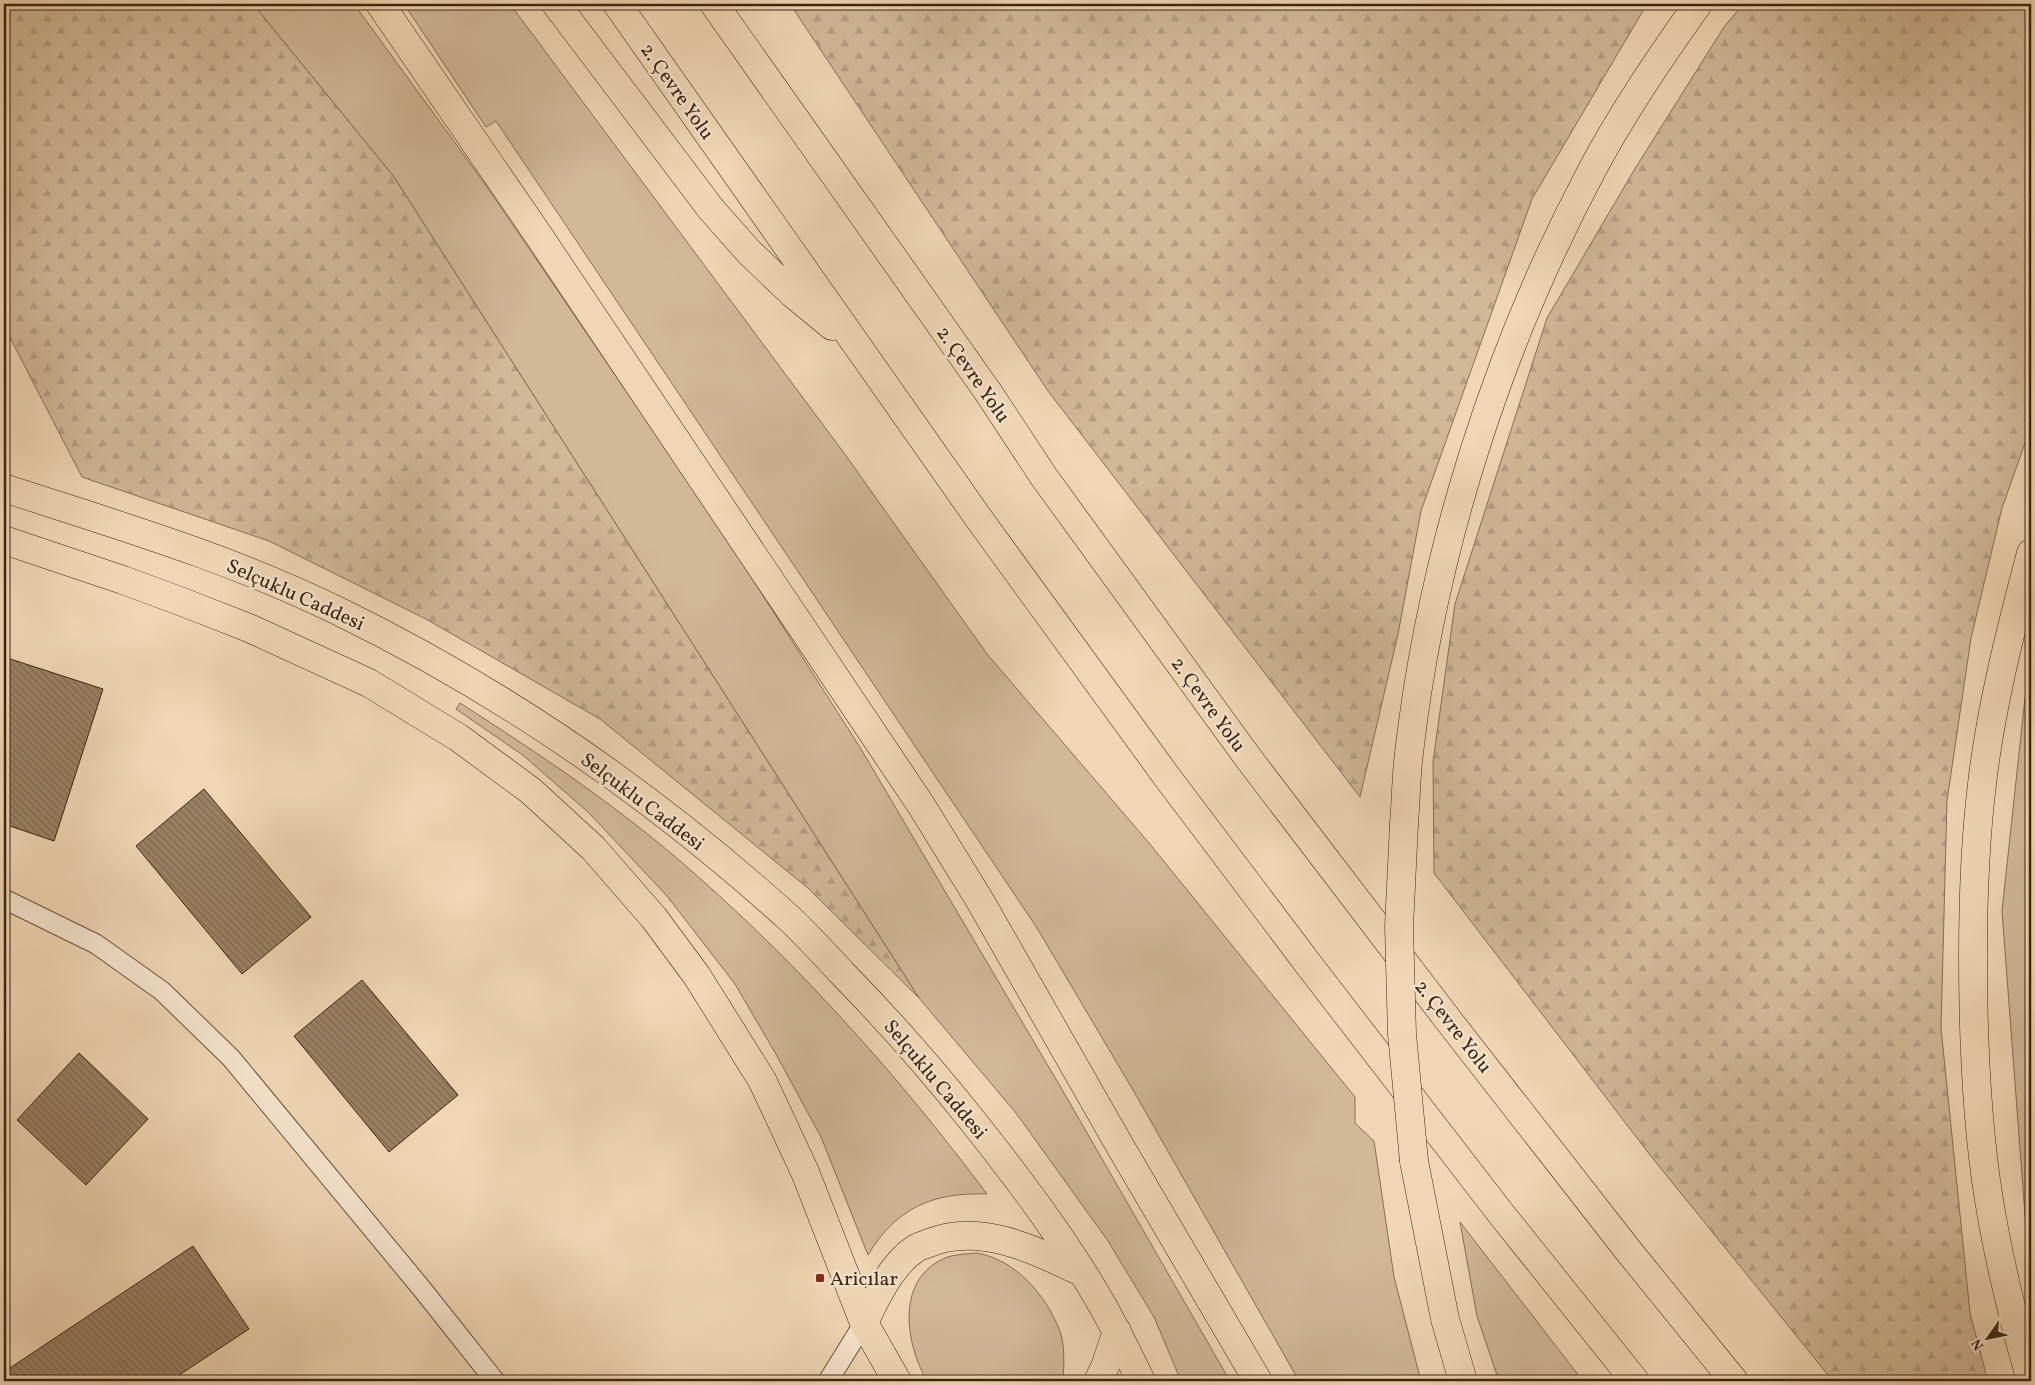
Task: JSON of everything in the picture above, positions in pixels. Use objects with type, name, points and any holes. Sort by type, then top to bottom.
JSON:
[{"type":"main road","points":[[380,4],[537,233],[920,805],[979,899],[1120,1146],[1258,1381]]},
{"type":"main road","points":[[556,4],[711,209],[749,252],[793,294],[861,350]]},
{"type":"main road","name":"2. Çevre Yolu","points":[[617,4],[1066,640],[1172,784],[1472,1176],[1635,1381]]},
{"type":"main road","name":"2. Çevre Yolu","points":[[714,4],[988,392],[1044,477],[1244,752],[1461,1036],[1621,1241],[1734,1381]]},
{"type":"main road","points":[[1462,1381],[1445,1320],[1414,1161],[1402,1034],[1399,937],[1409,753],[1432,612],[1467,476],[1506,360],[1551,255],[1591,172],[1632,100],[1698,4]]},
{"type":"main road","name":"Selçuklu Caddesi","points":[[4,488],[200,552],[337,610],[399,641],[506,703],[581,753],[663,812],[792,922],[867,998],[953,1096],[1012,1170],[1083,1272],[1117,1331],[1141,1381]]},
{"type":"main road","points":[[4,540],[185,603],[257,632],[370,683],[459,738],[538,798],[593,848],[654,918],[697,976],[762,1080],[805,1172],[864,1323],[897,1381]]},
{"type":"main road","points":[[2031,553],[2000,677],[1982,784],[1973,900],[1973,978],[1977,1098],[1989,1200],[2010,1307],[2031,1381]]},
{"type":"main road","points":[[864,1323],[891,1273],[915,1249],[945,1236],[990,1236],[1042,1253],[1083,1272]]},
{"type":"main road","points":[[1098,1381],[1105,1367],[1117,1331]]},
{"type":"lane","points":[[4,899],[96,944],[162,991],[176,1004],[230,1058],[422,1289],[495,1381]]},
{"type":"lane","points":[[828,1381],[864,1323]]},
{"type":"green space","points":[[4,4],[253,4],[394,177],[919,998],[808,888],[600,719],[426,619],[269,541],[82,477],[4,326]]},
{"type":"green space","points":[[253,4],[354,4],[485,184],[727,539],[861,749],[1060,1086],[1230,1381],[1181,1381],[1154,1317],[1108,1241],[1016,1113],[919,998],[394,177]]},
{"type":"green space","points":[[404,4],[510,4],[844,453],[987,654],[1149,843],[1355,1097],[1355,1123],[1374,1141],[1394,1277],[1421,1381],[1299,1381],[1133,1090],[1037,928],[496,121],[486,127]]},
{"type":"green space","points":[[790,4],[1647,4],[1532,199],[1421,511],[1398,634],[1360,797],[1048,391]]},
{"type":"green space","points":[[1743,4],[2031,4],[2031,426],[2002,508],[1971,638],[1947,801],[1941,1028],[1970,1313],[1988,1381],[1833,1381],[1650,1155],[1434,873],[1433,762],[1455,604],[1547,318],[1636,167],[1724,27]]},
{"type":"green space","points":[[2031,676],[2031,1240],[2026,1228],[2002,911],[2025,698]]},
{"type":"green space","points":[[460,703],[551,763],[610,805],[667,850],[735,910],[812,986],[849,1026],[920,1108],[987,1194],[950,1196],[918,1206],[891,1225],[868,1255],[821,1137],[735,984],[667,896],[589,813],[524,756],[456,709]]},
{"type":"green space","points":[[1460,1222],[1583,1381],[1499,1381],[1477,1316]]},
{"type":"green space","points":[[977,1253],[991,1257],[1017,1271],[1038,1292],[1047,1305],[1062,1337],[1064,1356],[1063,1381],[927,1381],[914,1350],[910,1332],[911,1298],[917,1282],[928,1269],[947,1257]]},
{"type":"building","points":[[4,657],[103,689],[54,841],[4,824]]},
{"type":"building","points":[[204,789],[311,917],[242,974],[136,846]]},
{"type":"building","points":[[362,980],[458,1095],[389,1152],[294,1036]]},
{"type":"building","points":[[79,1053],[148,1119],[86,1185],[17,1120]]},
{"type":"building","points":[[193,1246],[249,1329],[170,1381],[4,1381],[4,1372]]},
{"type":"place","name":"Aricılar","points":[[820,1278]]}]
